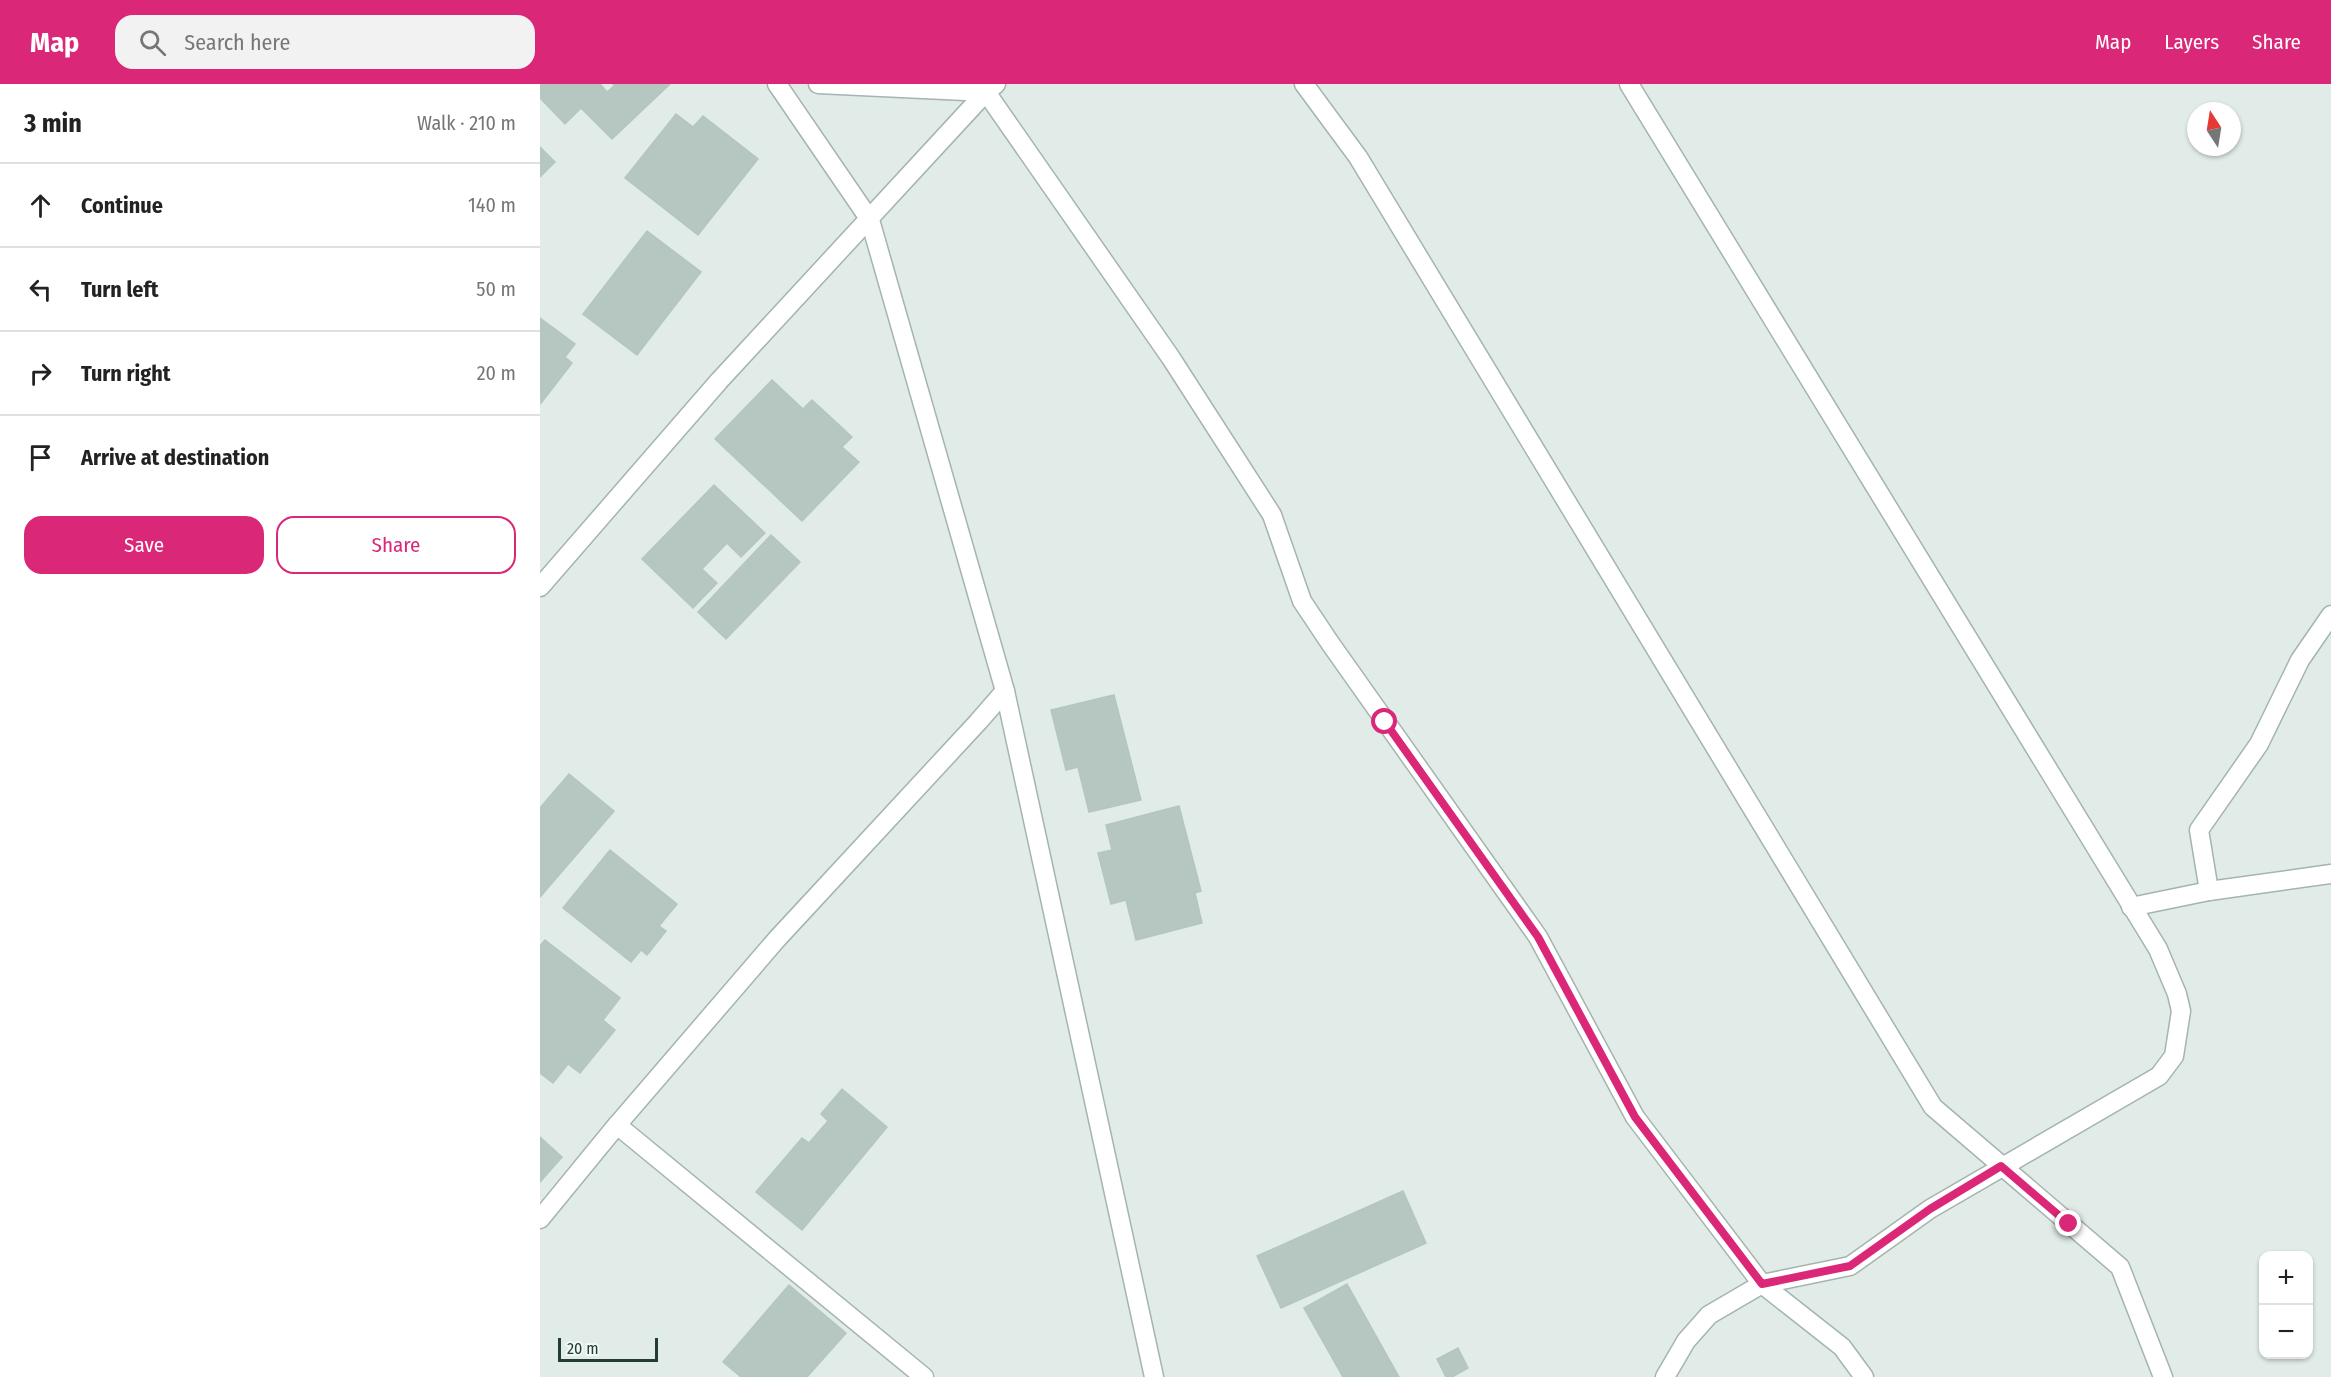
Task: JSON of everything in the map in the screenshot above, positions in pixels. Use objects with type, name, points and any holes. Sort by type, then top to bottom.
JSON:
[{"type":"street","points":[[777,84],[870,220],[1005,691],[1154,1377]]},
{"type":"street","points":[[818,84],[991,88]]},
{"type":"street","points":[[1304,84],[1358,157],[1933,1107],[2120,1267],[2163,1377]]},
{"type":"street","points":[[1629,84],[2158,949],[2177,994],[2181,1011],[2174,1056],[2159,1076],[1930,1209],[1850,1266],[1762,1284],[1709,1315],[1686,1341],[1665,1377]]},
{"type":"street","points":[[540,587],[719,381],[991,88]]},
{"type":"street","points":[[991,88],[1171,358],[1272,515],[1302,601],[1538,937],[1635,1117],[1762,1284],[1842,1347],[1864,1377]]},
{"type":"street","points":[[2209,891],[2199,830],[2259,744],[2300,660],[2331,615]]},
{"type":"street","points":[[540,1219],[617,1125],[777,939],[1005,691]]},
{"type":"street","points":[[2131,907],[2209,891],[2331,874]]},
{"type":"street","points":[[617,1125],[924,1377]]},
{"type":"building","points":[[540,84],[600,84],[607,92],[614,86],[613,84],[670,84],[612,139],[581,108],[565,124],[540,98]]},
{"type":"building","points":[[676,114],[693,127],[703,116],[758,159],[698,235],[625,178]]},
{"type":"building","points":[[540,147],[555,162],[540,177]]},
{"type":"building","points":[[647,231],[701,272],[637,355],[583,314]]},
{"type":"building","points":[[540,318],[575,344],[565,357],[572,363],[541,403]]},
{"type":"building","points":[[772,380],[803,409],[812,400],[852,437],[842,447],[859,462],[802,521],[715,439]]},
{"type":"building","points":[[714,485],[765,533],[741,557],[727,543],[702,569],[717,583],[693,608],[642,559]]},
{"type":"building","points":[[771,535],[800,562],[726,639],[698,612]]},
{"type":"building","points":[[1114,695],[1141,800],[1089,812],[1078,767],[1066,770],[1051,710]]},
{"type":"building","points":[[569,774],[614,811],[540,897],[540,808]]},
{"type":"building","points":[[1179,806],[1201,891],[1195,893],[1202,923],[1136,940],[1126,900],[1111,904],[1098,853],[1112,850],[1106,825]]},
{"type":"building","points":[[610,850],[677,904],[659,926],[666,931],[647,955],[641,950],[631,962],[563,908]]},
{"type":"building","points":[[545,940],[620,998],[603,1020],[615,1030],[580,1073],[568,1064],[553,1083],[540,1073],[540,946]]},
{"type":"building","points":[[842,1089],[887,1127],[802,1230],[756,1192],[802,1138],[809,1143],[828,1121],[821,1114]]},
{"type":"building","points":[[540,1137],[562,1157],[540,1182]]},
{"type":"building","points":[[1403,1191],[1426,1243],[1281,1308],[1257,1256]]},
{"type":"building","points":[[1347,1284],[1399,1377],[1343,1377],[1304,1308]]},
{"type":"building","points":[[789,1285],[846,1333],[807,1377],[741,1377],[723,1362]]},
{"type":"building","points":[[1458,1348],[1468,1368],[1452,1377],[1446,1377],[1437,1359]]},
{"type":"route","points":[[1385,722],[1538,937],[1635,1117],[1762,1284],[1850,1266],[1930,1209],[2001,1166],[2069,1224]]}]
